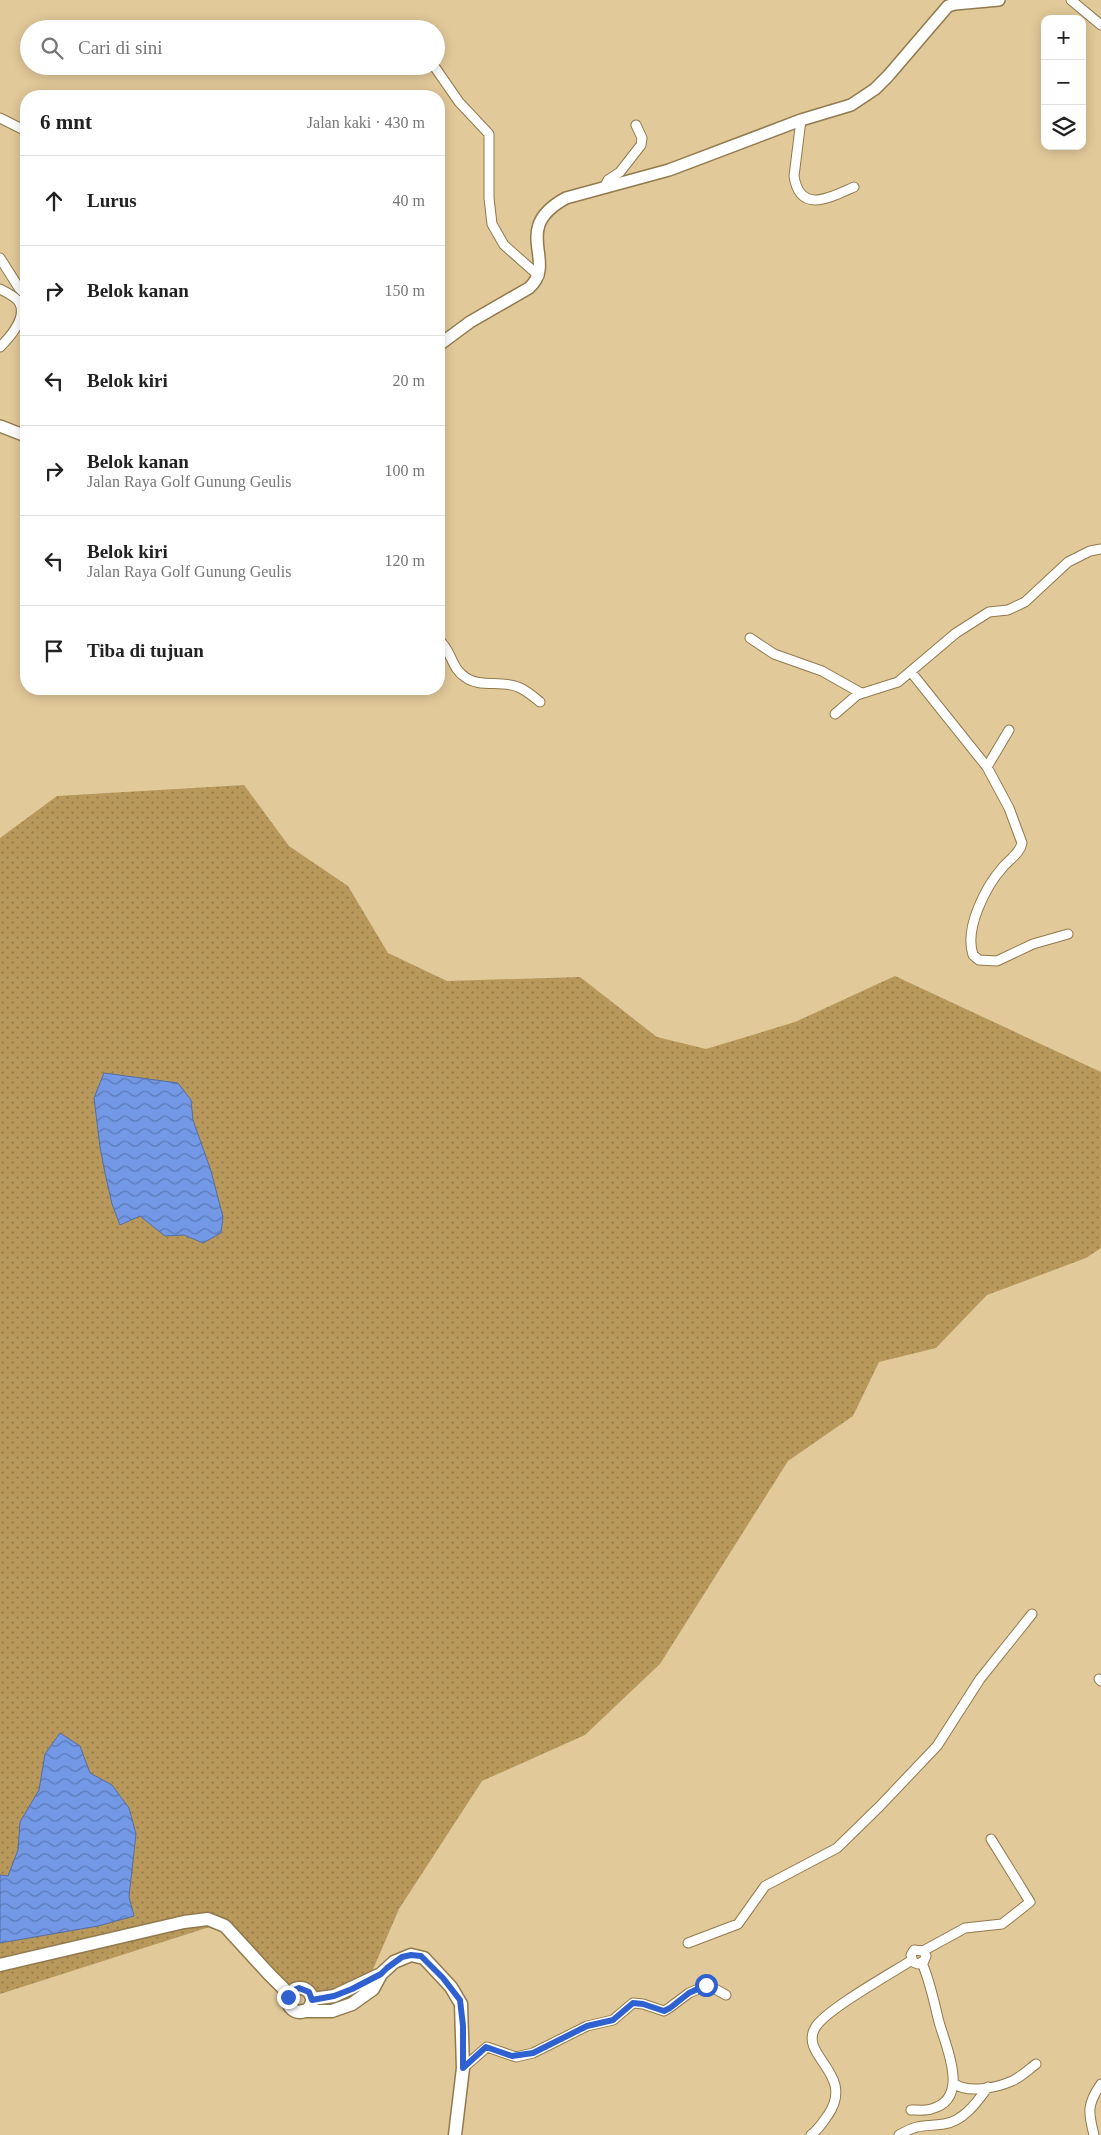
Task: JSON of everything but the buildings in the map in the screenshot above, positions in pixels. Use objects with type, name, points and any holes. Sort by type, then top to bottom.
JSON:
[{"type":"main road","points":[[0,1966],[184,1922],[204,1919],[225,1926],[290,1994]]},
{"type":"main road","points":[[312,2000],[334,1996],[381,1974],[394,1962],[411,1955],[424,1958],[435,1968],[451,1987],[461,2004],[463,2068],[455,2135]]},
{"type":"main road","points":[[302,2011],[309,2007],[312,2000],[309,1992],[303,1988],[295,1989],[290,1994],[288,2000],[290,2007],[296,2011],[302,2011],[332,2011],[352,2004],[373,1989],[381,1974]]},
{"type":"street","points":[[445,341],[470,322],[529,288],[539,276],[537,232],[540,219],[555,204],[566,198],[669,170],[801,120],[850,105],[875,89],[888,76],[943,11],[953,2],[999,0]]},
{"type":"street","points":[[1071,0],[1101,25]]},
{"type":"street","points":[[442,75],[459,102],[489,134],[489,212],[498,236],[504,245],[539,276]]},
{"type":"street","points":[[0,118],[20,128]]},
{"type":"street","points":[[801,120],[794,176],[795,184],[800,192],[806,198],[817,201],[854,186]]},
{"type":"street","points":[[604,188],[608,180],[620,172],[641,145],[642,138],[636,125]]},
{"type":"street","points":[[0,258],[20,292]]},
{"type":"street","points":[[0,289],[20,296]]},
{"type":"street","points":[[0,347],[16,328],[20,311]]},
{"type":"street","points":[[0,426],[20,434]]},
{"type":"street","points":[[835,714],[861,693],[898,682],[956,632],[989,612],[1017,607],[1025,602],[1068,562],[1090,551],[1101,549]]},
{"type":"street","points":[[750,638],[774,654],[822,671],[861,693]]},
{"type":"street","points":[[445,646],[457,671],[465,678],[475,682],[519,687],[540,702]]},
{"type":"street","points":[[911,672],[987,767],[1009,808],[1022,843],[1020,850],[996,876],[974,917],[970,932],[973,955],[979,960],[997,961],[1033,944],[1068,934]]},
{"type":"street","points":[[987,767],[1009,730]]},
{"type":"street","points":[[688,1943],[738,1924],[765,1886],[837,1848],[937,1746],[980,1679],[994,1664],[1032,1614]]},
{"type":"street","points":[[922,1963],[916,1964],[912,1960],[911,1955],[914,1950],[923,1951],[965,1928],[1002,1924],[1030,1902],[991,1839]]},
{"type":"street","points":[[911,2110],[930,2110],[939,2106],[949,2096],[953,2083],[949,2055],[922,1963],[925,1958],[923,1951]]},
{"type":"street","points":[[811,2135],[822,2124],[831,2110],[836,2100],[837,2089],[832,2076],[812,2044],[815,2028],[823,2019],[838,2008],[912,1960]]},
{"type":"street","points":[[463,2068],[486,2047],[512,2056],[533,2053],[587,2026],[613,2020],[633,2003],[643,2004],[664,2011],[689,1993],[708,1985],[726,1995]]},
{"type":"street","points":[[953,2083],[959,2087],[974,2089],[988,2087],[1013,2081],[1036,2064]]},
{"type":"street","points":[[1094,2135],[1089,2106],[1101,2084]]},
{"type":"street","points":[[899,2135],[911,2128],[924,2124],[944,2124],[955,2120],[968,2112],[988,2087]]},
{"type":"shaded area","points":[[244,785],[289,846],[348,886],[388,953],[447,981],[580,977],[657,1037],[706,1049],[795,1022],[895,976],[1101,1072],[1101,1248],[1086,1258],[987,1295],[936,1348],[879,1362],[853,1416],[788,1461],[660,1664],[585,1735],[482,1781],[399,1909],[365,1988],[337,2004],[289,1986],[222,1923],[0,1994],[0,838],[57,796]]},
{"type":"water","points":[[104,1073],[178,1083],[191,1100],[193,1120],[211,1171],[223,1217],[221,1233],[203,1243],[184,1235],[165,1236],[140,1216],[120,1225],[112,1204],[105,1173],[94,1098]]},
{"type":"water","points":[[60,1733],[80,1746],[90,1773],[112,1785],[129,1808],[136,1834],[129,1897],[134,1916],[98,1926],[0,1943],[0,1875],[8,1876],[18,1850],[20,1822],[39,1790],[45,1754]]},
{"type":"route","points":[[288,1997],[292,1991],[299,1988],[309,1992],[312,2000],[342,1994],[381,1974],[402,1957],[419,1955],[431,1964],[460,2000],[463,2026],[463,2068],[486,2047],[516,2057],[523,2056],[533,2053],[587,2026],[613,2020],[628,2005],[633,2003],[637,2002],[664,2011],[682,1997],[706,1985]]}]
